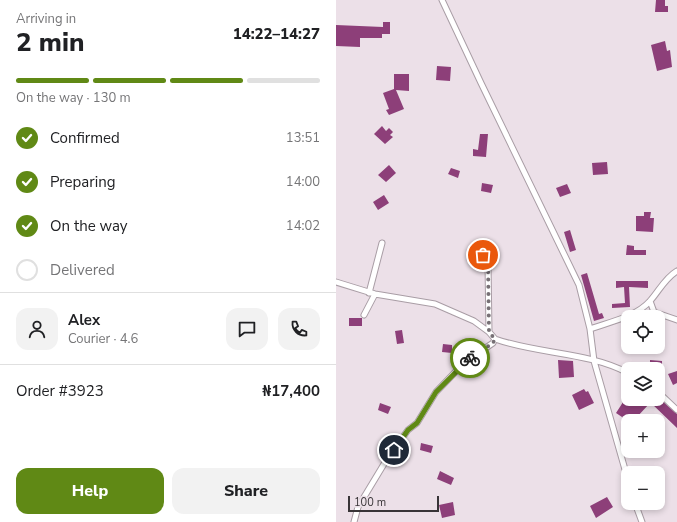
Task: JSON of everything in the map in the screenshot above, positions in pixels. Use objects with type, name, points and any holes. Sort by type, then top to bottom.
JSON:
[{"type":"street","points":[[442,0],[480,84],[578,285],[590,329],[594,361],[624,466]]},
{"type":"street","points":[[364,315],[372,293],[382,243]]},
{"type":"street","points":[[483,255],[488,264],[489,332]]},
{"type":"street","points":[[590,329],[631,314],[650,301],[669,276],[677,271]]},
{"type":"street","points":[[336,282],[372,293],[435,304],[474,322],[489,332],[495,339],[523,348],[594,361],[621,371]]},
{"type":"street","points":[[650,301],[654,312],[677,320]]},
{"type":"street","points":[[354,522],[358,507],[408,430],[417,423],[436,392],[471,358],[493,343],[495,339]]},
{"type":"street","points":[[457,349],[471,358]]},
{"type":"street","points":[[665,399],[677,410]]},
{"type":"street","points":[[638,510],[642,522]]},
{"type":"building","points":[[656,0],[665,0],[665,6],[668,6],[668,12],[655,12]]},
{"type":"building","points":[[383,22],[390,22],[390,34],[382,34],[382,38],[360,38],[360,47],[336,46],[336,25],[383,27]]},
{"type":"building","points":[[665,41],[667,51],[670,50],[672,67],[657,71],[651,45]]},
{"type":"building","points":[[437,66],[451,67],[450,81],[436,80]]},
{"type":"building","points":[[394,74],[409,74],[409,91],[396,90],[404,109],[389,115],[386,110],[389,109],[383,93],[394,89]]},
{"type":"building","points":[[382,126],[386,131],[389,128],[393,132],[390,135],[393,137],[385,144],[374,134]]},
{"type":"building","points":[[480,134],[488,134],[486,157],[473,156],[473,149],[478,150]]},
{"type":"building","points":[[607,162],[608,174],[593,175],[592,163]]},
{"type":"building","points":[[389,165],[396,173],[386,182],[378,175]]},
{"type":"building","points":[[451,168],[460,171],[458,178],[448,174]]},
{"type":"building","points":[[482,183],[493,185],[491,193],[481,191]]},
{"type":"building","points":[[567,184],[571,193],[560,197],[556,188]]},
{"type":"building","points":[[384,195],[389,203],[378,210],[373,202]]},
{"type":"building","points":[[644,212],[651,212],[650,218],[654,218],[653,232],[636,231],[636,216],[644,216]]},
{"type":"building","points":[[570,230],[576,250],[570,252],[564,232]]},
{"type":"building","points":[[627,245],[634,246],[634,250],[646,250],[646,255],[626,255]]},
{"type":"building","points":[[587,273],[599,314],[602,313],[604,318],[594,321],[581,275]]},
{"type":"building","points":[[616,281],[648,281],[648,288],[629,287],[630,307],[612,308],[612,304],[625,303],[624,287],[616,288]]},
{"type":"building","points":[[349,318],[362,318],[362,326],[349,326]]},
{"type":"building","points":[[402,330],[404,343],[397,344],[395,331]]},
{"type":"building","points":[[443,344],[452,345],[452,353],[442,352]]},
{"type":"building","points":[[558,360],[573,361],[574,377],[559,378]]},
{"type":"building","points":[[650,360],[662,361],[662,362],[650,362]]},
{"type":"building","points":[[677,371],[677,383],[673,385],[668,374]]},
{"type":"building","points":[[584,389],[586,392],[588,391],[594,403],[579,410],[572,395]]},
{"type":"building","points":[[380,403],[391,407],[388,414],[378,410]]},
{"type":"building","points":[[665,403],[677,414],[677,428],[665,416],[665,414],[662,414],[654,406],[665,406]]},
{"type":"building","points":[[621,405],[647,406],[640,414],[621,414],[621,416],[616,413]]},
{"type":"building","points":[[421,443],[433,446],[431,453],[420,450]]},
{"type":"building","points":[[440,471],[454,478],[451,485],[437,479]]},
{"type":"building","points":[[607,497],[613,507],[596,518],[590,506]]},
{"type":"building","points":[[453,502],[455,515],[442,518],[439,505]]},
{"type":"way so far","points":[[470,358],[493,343],[495,339],[489,332],[488,264],[483,255]]},
{"type":"route","points":[[394,450],[408,430],[417,423],[436,392],[470,358]]}]
